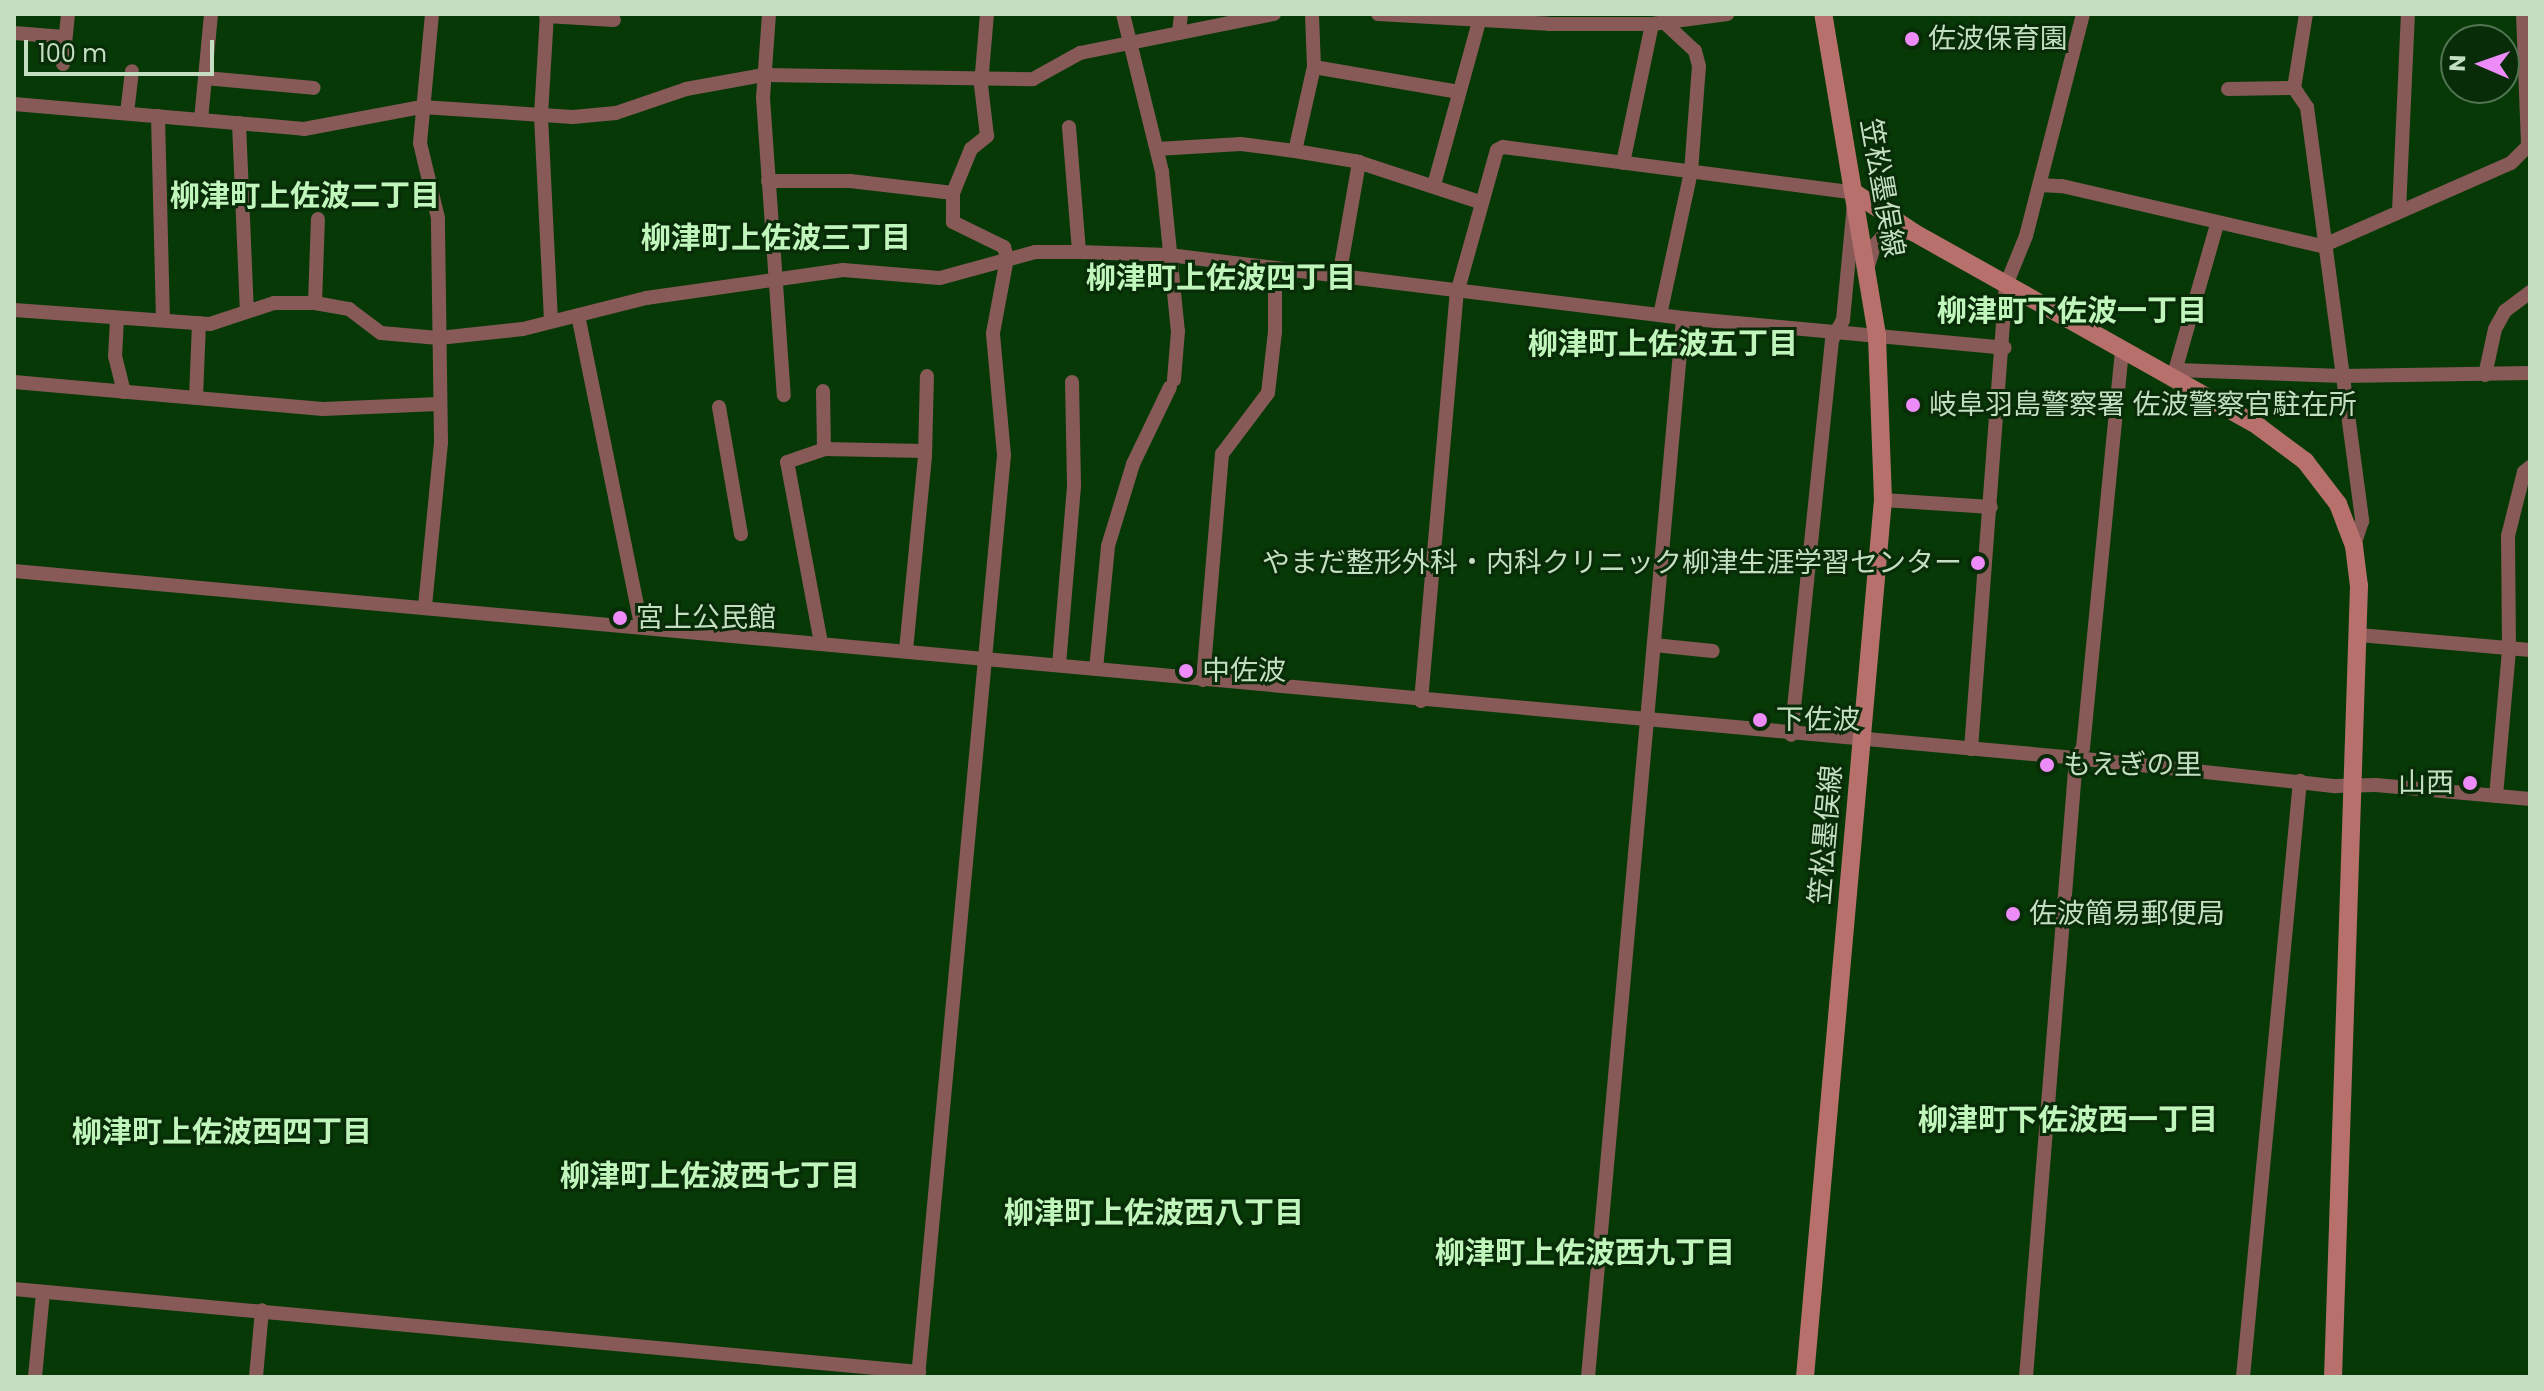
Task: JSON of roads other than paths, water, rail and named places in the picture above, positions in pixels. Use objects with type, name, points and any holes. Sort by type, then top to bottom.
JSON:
[{"type":"street","points":[[63,64],[68,14]]},
{"type":"street","points":[[201,120],[211,14]]},
{"type":"street","points":[[425,606],[441,442],[438,218],[420,143],[432,14]]},
{"type":"street","points":[[769,14],[764,75],[768,181],[784,395]]},
{"type":"street","points":[[14,1289],[262,1310],[919,1375],[1004,455],[993,333],[1007,258],[1004,247],[953,222],[953,193],[971,149],[987,136],[981,77],[987,14]]},
{"type":"street","points":[[1096,669],[1108,546],[1133,464],[1172,384],[1178,331],[1157,149],[1123,14]]},
{"type":"street","points":[[1179,33],[1181,14]]},
{"type":"street","points":[[14,104],[304,129],[422,107],[541,116],[616,113],[686,89],[764,75],[1033,79],[1080,53],[1274,14]]},
{"type":"street","points":[[1295,151],[1314,67],[1312,14]]},
{"type":"street","points":[[1378,14],[1658,24],[1727,14]]},
{"type":"street","name":"笠松墨俣線","points":[[1805,1377],[1883,500],[1877,335],[1868,266],[1823,14]]},
{"type":"street","points":[[1971,749],[2005,348],[2006,285],[2040,185],[2083,14]]},
{"type":"street","points":[[2306,14],[2294,88],[2307,107],[2322,246],[2362,521],[2354,546]]},
{"type":"street","points":[[2399,211],[2408,14]]},
{"type":"street","points":[[2040,185],[2062,186],[2217,225],[2322,246],[2511,163],[2529,145],[2523,14]]},
{"type":"street","points":[[551,320],[541,116],[546,15],[614,20]]},
{"type":"street","points":[[1434,185],[1480,17]]},
{"type":"street","points":[[1623,163],[1658,24]]},
{"type":"street","points":[[1658,24],[1695,51],[1699,66],[1691,172],[1660,315]]},
{"type":"street","points":[[14,33],[65,37]]},
{"type":"street","points":[[1314,67],[1459,92]]},
{"type":"street","points":[[127,113],[132,71]]},
{"type":"street","points":[[205,78],[314,88]]},
{"type":"street","points":[[2228,89],[2294,88]]},
{"type":"street","points":[[158,116],[163,318]]},
{"type":"street","points":[[239,123],[247,311]]},
{"type":"street","points":[[1069,127],[1079,252]]},
{"type":"street","points":[[1157,149],[1241,144],[1295,151],[1359,162],[1480,202]]},
{"type":"street","points":[[1421,701],[1457,293],[1480,202],[1497,150],[1503,147],[1855,193],[1913,232],[2122,350],[2175,374],[2258,426],[2305,461],[2338,504],[2354,546],[2359,635],[2333,1377]]},
{"type":"street","points":[[1339,277],[1359,162]]},
{"type":"street","points":[[768,181],[850,181],[953,193]]},
{"type":"street","points":[[1791,735],[1837,331],[1843,320],[1855,193]]},
{"type":"street","points":[[315,303],[318,219]]},
{"type":"street","points":[[2175,374],[2217,225]]},
{"type":"street","points":[[1868,266],[1874,246],[1884,235],[1913,232]]},
{"type":"street","points":[[14,310],[223,324],[247,311],[274,303],[315,303],[349,309],[381,333],[439,338],[485,336],[646,298],[843,270],[940,278],[1007,258],[1079,252],[1169,255],[1457,293],[2005,348]]},
{"type":"street","points":[[1203,680],[1222,454],[1268,393],[1275,332],[1275,269]]},
{"type":"street","points":[[2485,375],[2495,329],[2505,311],[2530,292]]},
{"type":"street","points":[[578,315],[641,626]]},
{"type":"street","points":[[1588,1377],[1683,318]]},
{"type":"street","points":[[117,319],[115,356],[124,392]]},
{"type":"street","points":[[196,398],[199,323]]},
{"type":"street","points":[[2026,1377],[2076,758],[2083,748],[2122,350]]},
{"type":"street","points":[[2175,374],[2343,376],[2530,373]]},
{"type":"street","points":[[906,650],[925,451],[927,376]]},
{"type":"street","points":[[14,382],[323,409],[439,404]]},
{"type":"street","points":[[1059,665],[1074,485],[1072,382]]},
{"type":"street","points":[[823,391],[824,449]]},
{"type":"street","points":[[719,407],[741,534]]},
{"type":"street","points":[[821,643],[787,462],[824,449],[925,451]]},
{"type":"street","points":[[2496,796],[2509,649],[2508,536],[2524,472],[2530,467]]},
{"type":"street","points":[[1883,500],[1991,507]]},
{"type":"street","points":[[14,571],[906,650],[1421,701],[2076,758],[2353,786],[2530,799]]},
{"type":"street","points":[[2359,635],[2530,650]]},
{"type":"street","points":[[1654,645],[1713,651]]},
{"type":"street","points":[[2243,1377],[2300,781]]},
{"type":"street","points":[[35,1377],[43,1292]]},
{"type":"street","points":[[256,1377],[262,1310]]},
{"type":"place","name":"佐波保育園","points":[[1912,39]]},
{"type":"place","name":"岐阜羽島警察署 佐波警察官駐在所","points":[[1913,405]]},
{"type":"place","name":"やまだ整形外科・内科クリニック柳津生涯学習センター","points":[[1978,563]]},
{"type":"place","name":"宮上公民館","points":[[620,618]]},
{"type":"place","name":"中佐波","points":[[1186,671]]},
{"type":"place","name":"下佐波","points":[[1760,720]]},
{"type":"place","name":"もえぎの里","points":[[2047,765]]},
{"type":"place","name":"山西","points":[[2470,783]]},
{"type":"place","name":"佐波簡易郵便局","points":[[2013,914]]},
{"type":"district","name":"柳津町上佐波二丁目","points":[[305,196]]},
{"type":"district","name":"柳津町上佐波三丁目","points":[[776,238]]},
{"type":"district","name":"柳津町上佐波四丁目","points":[[1221,278]]},
{"type":"district","name":"柳津町下佐波一丁目","points":[[2072,311]]},
{"type":"district","name":"柳津町上佐波五丁目","points":[[1663,344]]},
{"type":"district","name":"柳津町下佐波西一丁目","points":[[2068,1120]]},
{"type":"district","name":"柳津町上佐波西四丁目","points":[[222,1132]]},
{"type":"district","name":"柳津町上佐波西七丁目","points":[[710,1176]]},
{"type":"district","name":"柳津町上佐波西八丁目","points":[[1154,1213]]},
{"type":"district","name":"柳津町上佐波西九丁目","points":[[1585,1253]]}]
